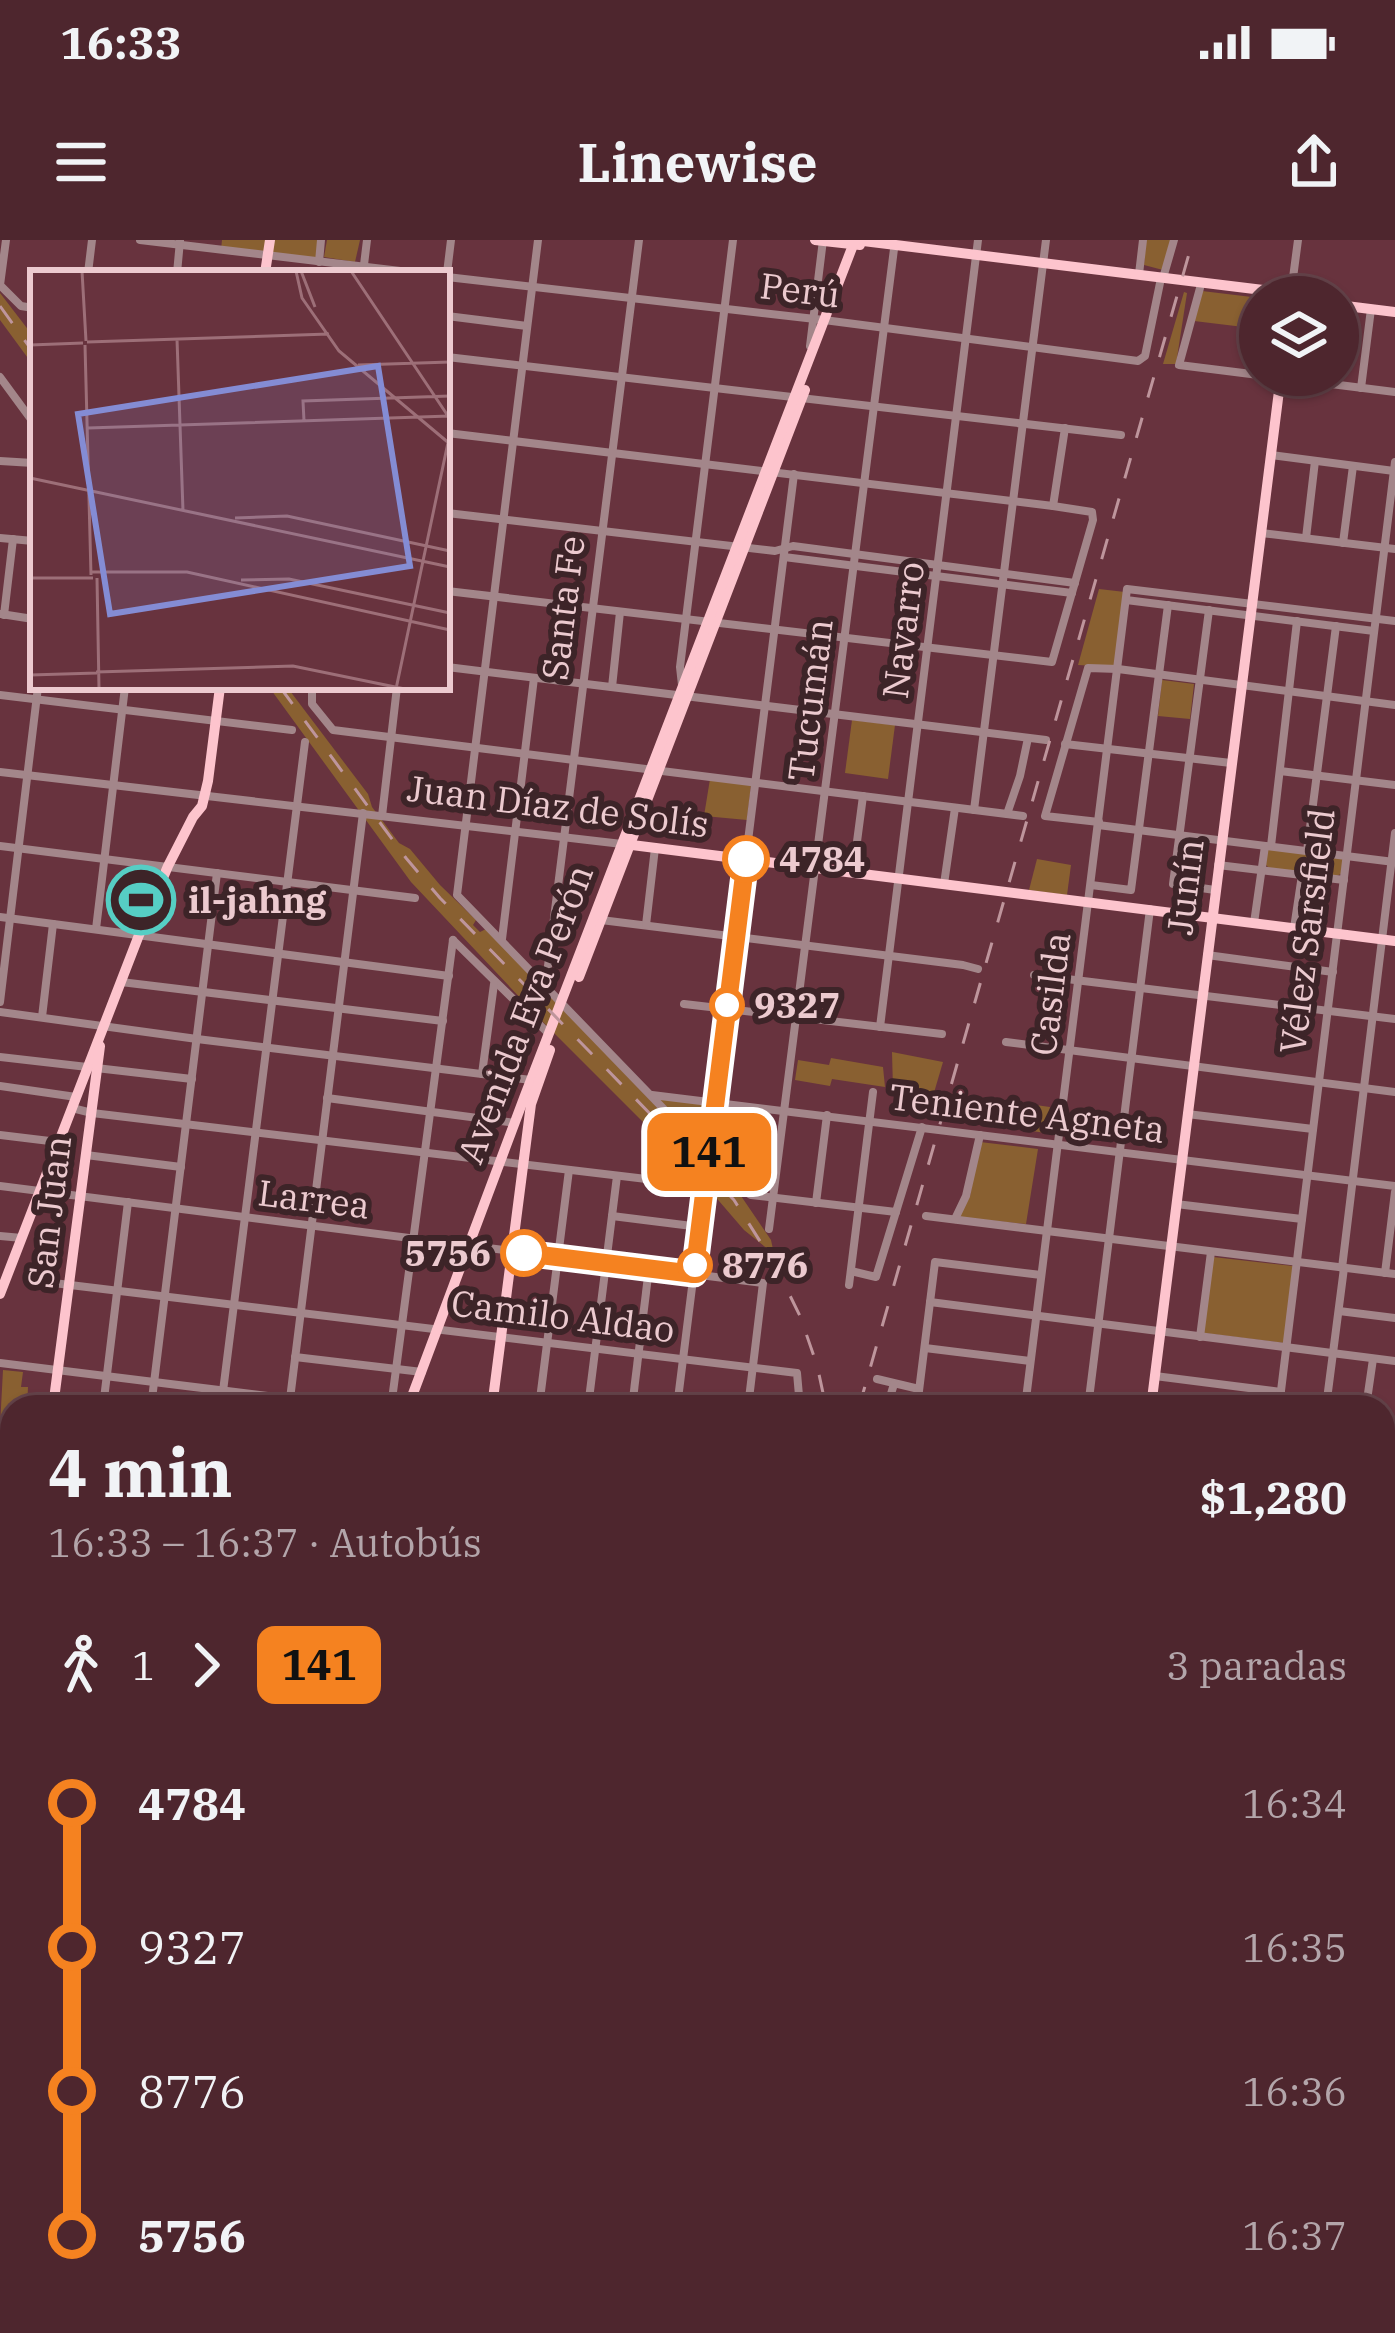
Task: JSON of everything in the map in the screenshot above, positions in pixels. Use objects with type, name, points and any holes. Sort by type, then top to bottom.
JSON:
[{"type":"main road","points":[[269,270],[273,240]]},
{"type":"main road","points":[[820,240],[1239,289]]},
{"type":"main road","points":[[858,242],[976,257]]},
{"type":"main road","name":"Avenida Eva Perón","points":[[798,397],[823,320],[858,242]]},
{"type":"main road","points":[[1161,280],[1239,293]]},
{"type":"main road","points":[[1359,305],[1395,309]]},
{"type":"main road","points":[[1359,306],[1395,309]]},
{"type":"main road","name":"Avenida Eva Perón","points":[[523,1165],[533,1095],[564,1005],[798,397],[823,320]]},
{"type":"main road","name":"Junín","points":[[1153,1395],[1278,396]]},
{"type":"main road","points":[[1,1289],[168,866],[199,812],[217,690]]},
{"type":"main road","name":"Avenida Eva Perón","points":[[413,1395],[531,1080],[601,920],[627,845]]},
{"type":"main road","name":"Juan Díaz de Solís","points":[[627,845],[1389,940]]},
{"type":"main road","name":"San Juan","points":[[55,1395],[92,1113],[92,1068]]},
{"type":"main road","points":[[494,1395],[523,1165]]},
{"type":"street","points":[[6,240],[1,285],[29,309]]},
{"type":"street","points":[[88,270],[92,240]]},
{"type":"street","points":[[140,240],[222,245],[363,270],[367,240]]},
{"type":"street","points":[[319,262],[321,240]]},
{"type":"street","points":[[448,270],[451,240]]},
{"type":"street","points":[[538,240],[457,895],[741,1189],[751,1195],[896,1212]]},
{"type":"street","name":"Santa Fe","points":[[543,983],[639,240]]},
{"type":"street","points":[[684,692],[680,667],[734,240]]},
{"type":"street","points":[[820,240],[823,320]]},
{"type":"street","name":"Navarro","points":[[880,1027],[978,240]]},
{"type":"street","points":[[974,810],[1046,240]]},
{"type":"street","points":[[1138,277],[1143,240]]},
{"type":"street","points":[[1161,280],[1174,240]]},
{"type":"street","points":[[1293,276],[1298,240]]},
{"type":"street","name":"Tucumán","points":[[770,1228],[894,250]]},
{"type":"street","name":"Perú","points":[[450,275],[1138,361],[1145,356],[1161,280]]},
{"type":"street","points":[[1200,288],[1179,365],[1239,371]]},
{"type":"street","points":[[1371,309],[1361,388],[1395,392]]},
{"type":"street","points":[[450,316],[527,326]]},
{"type":"street","points":[[450,356],[1121,435]]},
{"type":"street","points":[[0,376],[30,418]]},
{"type":"street","points":[[1053,506],[1065,428]]},
{"type":"street","points":[[450,434],[1053,506],[1092,512],[1093,520],[1052,662],[450,591]]},
{"type":"street","points":[[1270,455],[1394,471]]},
{"type":"street","points":[[0,461],[30,463]]},
{"type":"street","points":[[1306,538],[1316,461]]},
{"type":"street","name":"Vélez Sarsfield","points":[[1281,1395],[1374,631],[1390,549],[1395,462]]},
{"type":"street","points":[[1343,543],[1353,466]]},
{"type":"street","points":[[678,1395],[794,474]]},
{"type":"street","points":[[450,513],[784,553]]},
{"type":"street","points":[[1261,532],[1390,549]]},
{"type":"street","points":[[0,538],[30,541]]},
{"type":"street","points":[[2,615],[14,539]]},
{"type":"street","points":[[784,553],[793,546],[936,577],[1004,579]]},
{"type":"street","points":[[855,560],[938,565],[1074,588]]},
{"type":"street","name":"Casilda","points":[[1026,1395],[1127,589],[1251,609]]},
{"type":"street","points":[[1126,600],[1395,621]]},
{"type":"street","points":[[1091,885],[1131,890],[1168,605]]},
{"type":"street","points":[[1251,609],[1297,621],[1374,631]]},
{"type":"street","points":[[1209,610],[1173,884],[1215,890]]},
{"type":"street","points":[[611,687],[620,612]]},
{"type":"street","points":[[1254,923],[1280,770],[1297,621]]},
{"type":"street","points":[[1307,851],[1336,626]]},
{"type":"street","points":[[450,668],[684,692],[1046,740]]},
{"type":"street","points":[[1393,862],[1045,816],[1088,668],[1395,705]]},
{"type":"street","points":[[501,941],[534,678]]},
{"type":"street","points":[[0,1002],[5,918],[38,690]]},
{"type":"street","points":[[96,929],[125,690]]},
{"type":"street","points":[[312,690],[310,701],[331,729],[1023,816]]},
{"type":"street","points":[[382,816],[397,690]]},
{"type":"street","points":[[0,695],[292,730]]},
{"type":"street","points":[[1007,814],[1028,738]]},
{"type":"street","points":[[223,1395],[305,742]]},
{"type":"street","points":[[1065,744],[1232,763]]},
{"type":"street","points":[[1280,770],[1395,785]]},
{"type":"street","name":"Juan Díaz de Solís","points":[[0,772],[627,845]]},
{"type":"street","points":[[853,872],[863,796]]},
{"type":"street","points":[[944,884],[955,808]]},
{"type":"street","points":[[290,1395],[362,813]]},
{"type":"street","points":[[1328,1395],[1372,1017],[1389,940],[1395,833]]},
{"type":"street","points":[[0,846],[415,898]]},
{"type":"street","points":[[646,925],[656,848]]},
{"type":"street","points":[[1218,865],[1344,880]]},
{"type":"street","points":[[152,1395],[218,873]]},
{"type":"street","points":[[1294,928],[1302,875]]},
{"type":"street","points":[[1089,1395],[1150,910]]},
{"type":"street","points":[[5,918],[448,976]]},
{"type":"street","points":[[601,920],[978,969]]},
{"type":"street","points":[[42,1017],[53,924]]},
{"type":"street","points":[[393,1395],[453,940],[549,1034]]},
{"type":"street","points":[[1207,955],[1333,972]]},
{"type":"street","points":[[1034,975],[1395,1019]]},
{"type":"street","points":[[121,982],[442,1021]]},
{"type":"street","points":[[482,1073],[495,982]]},
{"type":"street","points":[[684,1004],[942,1034]]},
{"type":"street","points":[[0,1012],[531,1080]]},
{"type":"street","points":[[1006,1042],[1395,1092]]},
{"type":"street","points":[[0,1057],[192,1079]]},
{"type":"street","points":[[0,1086],[74,1102],[92,1113],[705,1186]]},
{"type":"street","points":[[849,1285],[873,1092]]},
{"type":"street","name":"Teniente Agneta","points":[[652,1095],[1395,1189]]},
{"type":"street","points":[[327,1098],[515,1123]]},
{"type":"street","points":[[1187,1114],[1313,1129]]},
{"type":"street","points":[[816,1203],[827,1115]]},
{"type":"street","points":[[851,1271],[876,1277],[922,1127]]},
{"type":"street","points":[[0,1135],[58,1142]]},
{"type":"street","points":[[955,1220],[966,1196],[980,1135]]},
{"type":"street","points":[[86,1155],[181,1167]]},
{"type":"street","points":[[540,1395],[568,1170]]},
{"type":"street","points":[[590,1395],[617,1176]]},
{"type":"street","name":"Larrea","points":[[0,1186],[764,1283],[753,1367]]},
{"type":"street","points":[[926,1216],[1390,1274],[1395,1189]]},
{"type":"street","points":[[104,1395],[128,1202]]},
{"type":"street","points":[[1176,1204],[1302,1219]]},
{"type":"street","points":[[613,1216],[700,1227]]},
{"type":"street","points":[[0,1235],[22,1238]]},
{"type":"street","points":[[1200,1336],[1211,1252]]},
{"type":"street","points":[[918,1395],[935,1262],[1041,1275]]},
{"type":"street","points":[[634,1395],[649,1268]]},
{"type":"street","name":"Camilo Aldao","points":[[37,1281],[797,1373],[799,1395]]},
{"type":"street","points":[[930,1302],[1395,1361]]},
{"type":"street","points":[[1339,1311],[1395,1318]]},
{"type":"street","points":[[924,1348],[1030,1361]]},
{"type":"street","points":[[295,1357],[422,1372]]},
{"type":"street","points":[[1368,1395],[1373,1359]]},
{"type":"street","points":[[0,1363],[242,1395]]},
{"type":"street","points":[[750,1395],[753,1367]]},
{"type":"street","points":[[1155,1376],[1281,1392]]},
{"type":"street","points":[[877,1379],[919,1389]]},
{"type":"street","points":[[890,1395],[894,1384]]},
{"type":"shaded area","points":[[222,240],[321,240],[319,262],[221,250]]},
{"type":"shaded area","points":[[327,240],[360,240],[355,262],[324,257]]},
{"type":"shaded area","points":[[1146,240],[1172,240],[1163,270],[1144,265]]},
{"type":"shaded area","points":[[1202,291],[1239,295],[1239,326],[1194,321]]},
{"type":"shaded area","points":[[1184,292],[1176,364],[1163,364]]},
{"type":"shaded area","points":[[0,293],[30,332],[30,361],[0,320]]},
{"type":"shaded area","points":[[1099,589],[1125,592],[1116,667],[1078,665]]},
{"type":"shaded area","points":[[1162,680],[1194,684],[1190,719],[1158,716]]},
{"type":"shaded area","points":[[271,690],[289,690],[399,843],[476,920],[473,925],[480,932],[486,929],[739,1193],[771,1240],[774,1254],[744,1230],[411,882]]},
{"type":"shaded area","points":[[852,720],[895,725],[888,779],[845,773]]},
{"type":"shaded area","points":[[710,779],[751,785],[747,820],[704,816]]},
{"type":"shaded area","points":[[1270,848],[1341,858],[1341,874],[1269,868]]},
{"type":"shaded area","points":[[1037,859],[1071,865],[1067,895],[1029,890]]},
{"type":"shaded area","points":[[892,1052],[943,1062],[933,1096],[893,1089]]},
{"type":"shaded area","points":[[831,1058],[883,1067],[885,1087],[832,1079],[830,1086],[795,1080],[798,1060],[829,1065]]},
{"type":"shaded area","points":[[660,1097],[709,1104],[705,1142],[700,1142]]},
{"type":"shaded area","points":[[1015,1102],[1050,1107],[1046,1133],[1011,1128]]},
{"type":"shaded area","points":[[980,1142],[1038,1149],[1026,1224],[958,1217],[970,1196]]},
{"type":"shaded area","points":[[1213,1257],[1293,1266],[1284,1343],[1203,1333]]},
{"type":"shaded area","points":[[3,1370],[23,1372],[21,1387],[28,1387],[28,1395],[2,1395]]},
{"type":"railway","points":[[862,1395],[1193,240]]},
{"type":"railway","points":[[0,306],[30,348]]},
{"type":"railway","points":[[282,690],[440,898],[734,1200],[800,1316],[823,1395]]},
{"type":"bus line","name":"141","points":[[524,1253],[694,1274],[746,859]]},
{"type":"place","name":"4784","points":[[746,859]]},
{"type":"place","name":"il-jahng","points":[[141,900]]},
{"type":"place","name":"9327","points":[[727,1005]]},
{"type":"place","name":"5756","points":[[524,1253]]},
{"type":"place","name":"8776","points":[[695,1265]]}]
